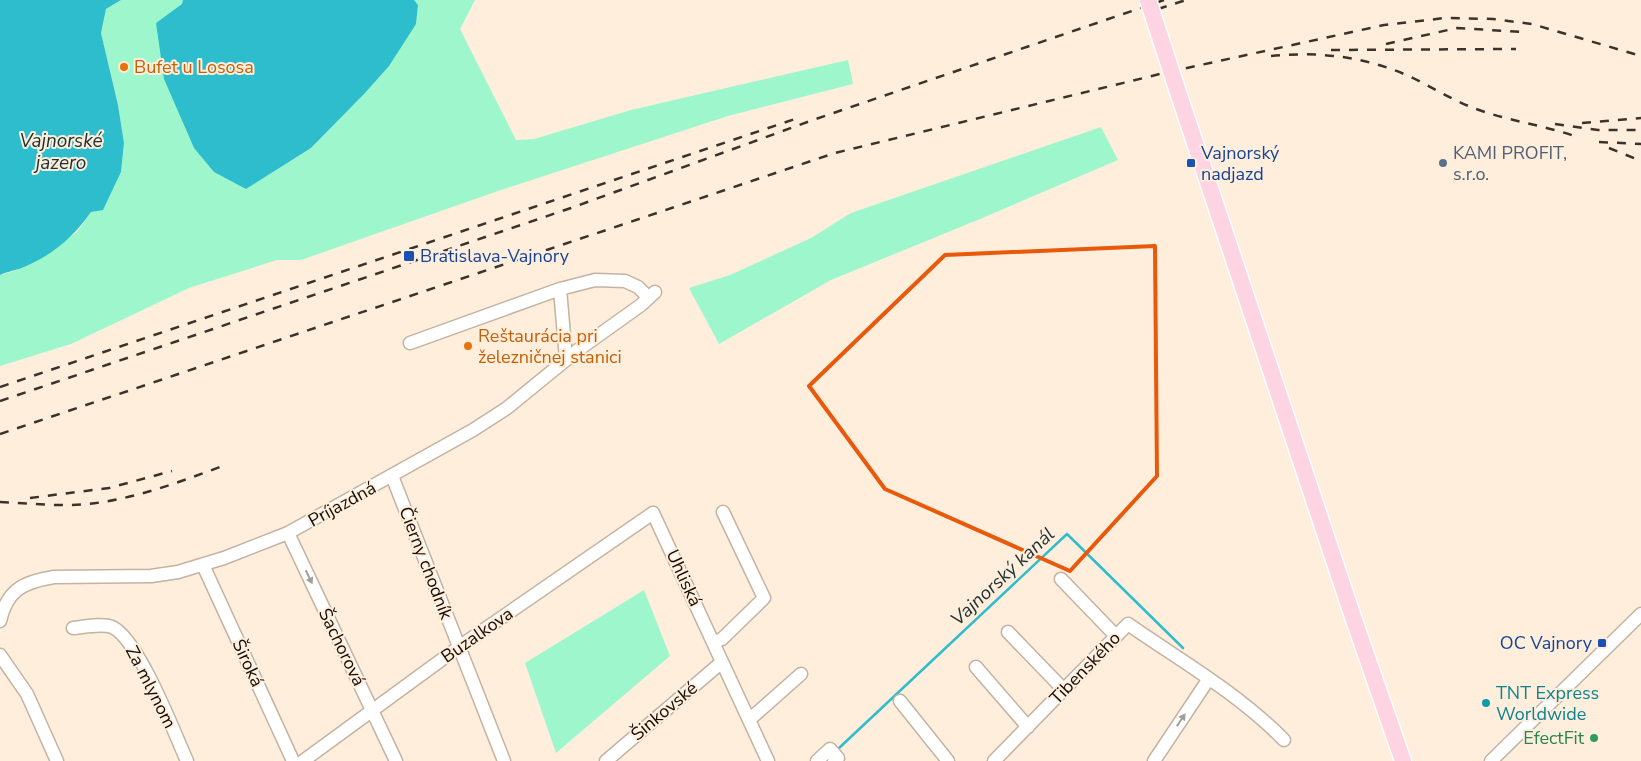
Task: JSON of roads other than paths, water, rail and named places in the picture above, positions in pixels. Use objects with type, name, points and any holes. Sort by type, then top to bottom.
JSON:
[{"type":"main road","points":[[1148,0],[1353,618],[1404,761]]},
{"type":"street","name":"Príjazdná","points":[[0,621],[3,607],[9,597],[18,589],[41,579],[54,577],[151,576],[203,565],[288,533],[473,430],[507,408],[566,359],[652,295],[638,287],[612,279],[595,280],[560,289]]},
{"type":"street","points":[[410,343],[560,289],[566,359]]},
{"type":"street","name":"Čierny chodník","points":[[392,476],[504,761]]},
{"type":"street","points":[[714,642],[722,639],[764,598],[723,512]]},
{"type":"street","name":"Buzalkova","points":[[303,761],[459,647],[653,513]]},
{"type":"street","name":"Uhliská","points":[[653,513],[768,761]]},
{"type":"street","name":"Šachorová","points":[[288,533],[396,761]]},
{"type":"street","name":"Široká","points":[[203,565],[293,761]]},
{"type":"street","points":[[1061,579],[1116,636]]},
{"type":"street","points":[[1491,761],[1641,614]]},
{"type":"street","name":"Tibenského","points":[[994,761],[1128,624],[1208,680]]},
{"type":"street","name":"Za mlynom","points":[[73,628],[110,626],[124,635],[137,654],[188,761]]},
{"type":"street","points":[[1008,632],[1064,690]]},
{"type":"street","points":[[0,655],[27,694],[57,761]]},
{"type":"street","name":"Šinkovské","points":[[606,761],[722,662]]},
{"type":"street","points":[[976,666],[1028,726]]},
{"type":"street","points":[[749,720],[801,674]]},
{"type":"street","points":[[1154,761],[1208,680],[1240,699],[1284,740]]},
{"type":"street","points":[[900,701],[948,761]]},
{"type":"street","points":[[818,761],[830,749],[838,758],[834,761]]},
{"type":"water","name":"Vajnorské jazero","points":[[0,0],[121,0],[106,9],[101,33],[118,105],[124,143],[121,172],[103,210],[91,212],[68,239],[41,259],[0,275]]},
{"type":"water","points":[[183,0],[414,0],[418,5],[416,24],[389,66],[364,94],[311,148],[246,189],[214,172],[194,148],[164,79],[156,23],[182,4]]},
{"type":"waterway","name":"Vajnorský kanál","points":[[838,749],[1067,534],[1183,648]]},
{"type":"railway","points":[[0,401],[571,208],[813,120],[1164,0]]},
{"type":"railway","points":[[1158,9],[1186,0]]},
{"type":"railway","points":[[0,434],[835,153],[1164,73],[1384,25],[1445,18],[1493,19],[1532,24],[1641,56]]},
{"type":"railway","points":[[1386,44],[1457,28],[1522,32]]},
{"type":"railway","points":[[1331,50],[1516,49]]},
{"type":"railway","points":[[1271,56],[1308,54],[1361,60],[1413,78],[1475,109],[1577,137]]},
{"type":"railway","points":[[0,387],[798,118]]},
{"type":"railway","points":[[1582,123],[1641,118]]},
{"type":"railway","points":[[1555,124],[1598,130],[1641,130]]},
{"type":"railway","points":[[1599,142],[1641,144]]},
{"type":"railway","points":[[1609,148],[1641,161]]},
{"type":"railway","points":[[0,502],[66,505],[105,502],[155,490],[220,467]]},
{"type":"railway","points":[[30,498],[109,488],[172,471]]},
{"type":"place","name":"Bufet u Lososa","points":[[124,67]]},
{"type":"place","name":"Vajnorský nadjazd","points":[[1191,163]]},
{"type":"place","name":"KAMI PROFIT, s.r.o.","points":[[1443,163]]},
{"type":"place","name":"Bratislava-Vajnory","points":[[409,256]]},
{"type":"place","name":"Reštaurácia pri železničnej stanici","points":[[468,346]]},
{"type":"place","name":"OC Vajnory","points":[[1602,643]]},
{"type":"place","name":"TNT Express Worldwide","points":[[1486,703]]},
{"type":"place","name":"EfectFit","points":[[1594,738]]}]
